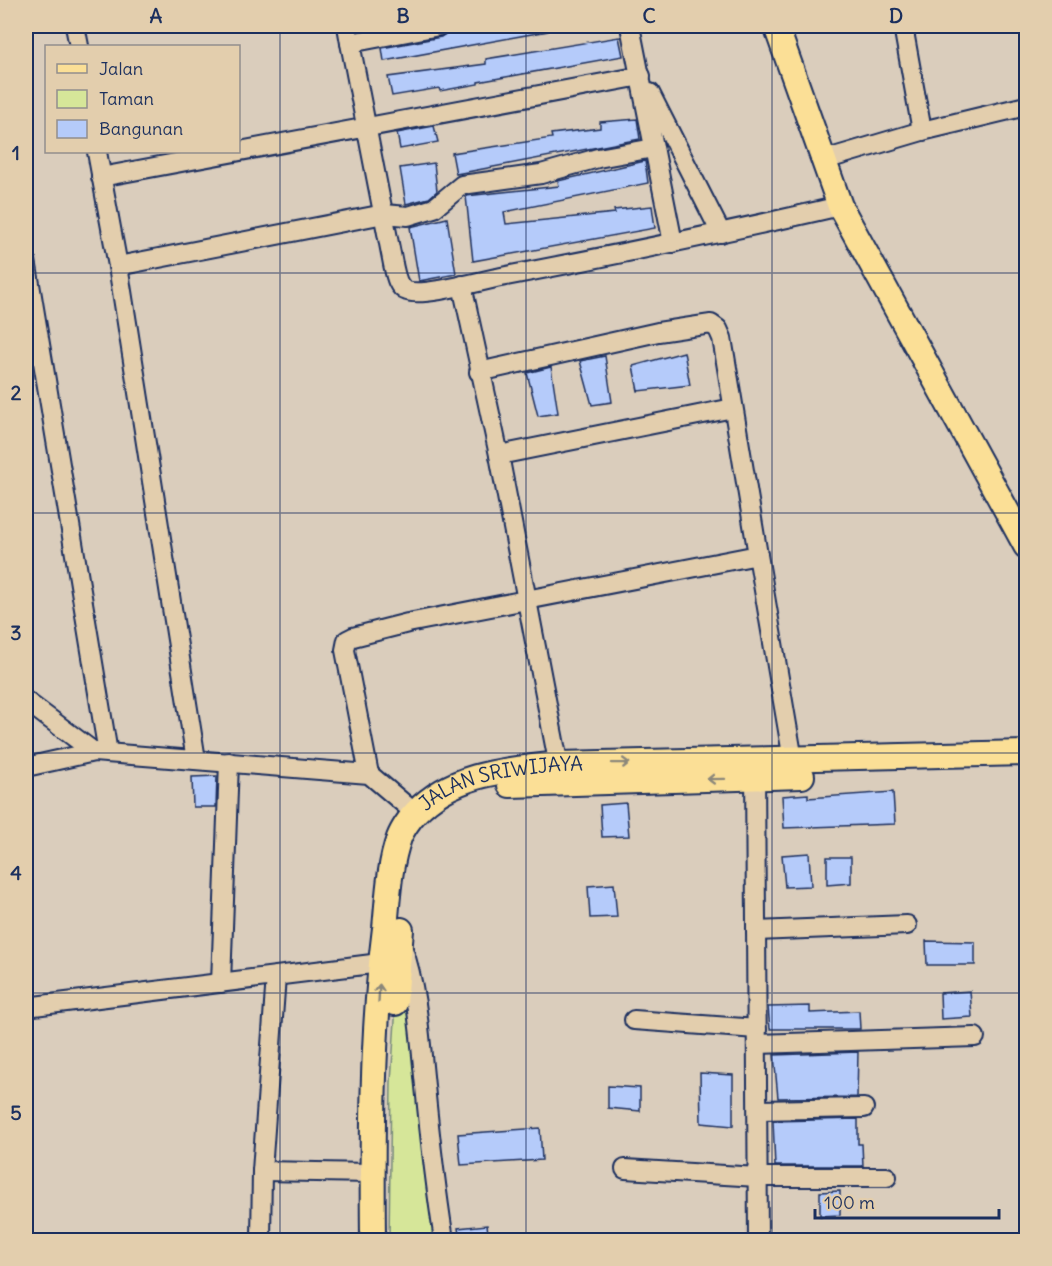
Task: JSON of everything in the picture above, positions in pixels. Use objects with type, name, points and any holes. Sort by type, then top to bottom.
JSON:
[{"type":"main road","points":[[777,26],[840,206],[1026,546]]},
{"type":"main road","name":"JALAN SRIWIJAYA","points":[[373,1240],[371,1173],[380,963],[392,868],[400,837],[415,813],[436,794],[474,777],[497,771],[560,773],[755,770],[916,764],[1026,753]]},
{"type":"main road","name":"JALAN SRIWIJAYA","points":[[755,770],[793,760],[1026,769]]},
{"type":"main road","name":"JALAN SRIWIJAYA","points":[[389,1240],[391,1078],[400,940],[408,861],[414,845],[432,818],[445,806],[476,790],[560,773]]},
{"type":"street","points":[[75,26],[79,45]]},
{"type":"street","points":[[440,26],[348,34],[393,264],[400,286],[404,291],[418,293],[462,285],[721,233],[840,206]]},
{"type":"street","points":[[630,26],[673,243]]},
{"type":"street","points":[[903,26],[922,131]]},
{"type":"street","points":[[240,151],[641,76]]},
{"type":"street","points":[[641,76],[721,233]]},
{"type":"street","points":[[824,160],[922,131],[1026,106]]},
{"type":"street","points":[[118,266],[384,214],[408,216],[434,208],[462,185],[541,174],[598,158],[654,148]]},
{"type":"street","points":[[97,153],[118,266],[196,760]]},
{"type":"street","points":[[101,177],[231,153]]},
{"type":"street","points":[[26,260],[28,293],[101,753]]},
{"type":"street","points":[[462,285],[479,372],[499,455],[560,773]]},
{"type":"street","points":[[479,372],[658,332],[711,324],[718,329],[722,338],[793,760]]},
{"type":"street","points":[[499,455],[733,408]]},
{"type":"street","points":[[369,774],[345,650],[347,640],[397,626],[758,555]]},
{"type":"street","points":[[26,701],[101,753]]},
{"type":"street","points":[[26,767],[101,753],[369,774],[386,785],[415,813]]},
{"type":"street","points":[[221,983],[229,762]]},
{"type":"street","points":[[755,770],[758,1240]]},
{"type":"street","points":[[756,931],[906,925]]},
{"type":"street","points":[[400,940],[410,968],[421,1044],[434,1176],[444,1240]]},
{"type":"street","points":[[26,1007],[380,963]]},
{"type":"street","points":[[261,1240],[262,1171],[276,976]]},
{"type":"street","points":[[634,1020],[757,1036],[975,1037]]},
{"type":"street","points":[[758,1110],[864,1108]]},
{"type":"street","points":[[625,1169],[758,1177],[886,1177]]},
{"type":"street","points":[[262,1171],[371,1173]]},
{"type":"green space","points":[[400,944],[443,1240],[389,1240],[391,1082]]},
{"type":"building","points":[[488,26],[548,26],[548,31],[384,61],[382,48],[441,37],[449,31]]},
{"type":"building","points":[[619,37],[623,56],[440,91],[439,88],[392,96],[388,77],[486,64],[486,59]]},
{"type":"building","points":[[637,119],[640,139],[456,174],[452,153],[552,138],[551,134],[600,128],[600,122]]},
{"type":"building","points":[[434,126],[438,142],[400,149],[397,133]]},
{"type":"building","points":[[645,161],[648,183],[504,212],[506,224],[615,213],[614,210],[652,206],[655,228],[473,261],[466,196],[559,186],[558,181]]},
{"type":"building","points":[[434,163],[437,191],[429,198],[406,204],[400,168]]},
{"type":"building","points":[[447,218],[456,274],[419,281],[410,227]]},
{"type":"building","points":[[684,352],[690,385],[638,391],[633,366]]},
{"type":"building","points":[[605,356],[612,402],[592,405],[580,361]]},
{"type":"building","points":[[551,367],[558,413],[538,416],[527,373]]},
{"type":"building","points":[[217,776],[216,807],[193,807],[192,777]]},
{"type":"building","points":[[893,792],[895,824],[784,828],[782,796],[808,794],[808,798]]},
{"type":"building","points":[[626,803],[629,836],[602,837],[600,805]]},
{"type":"building","points":[[809,853],[811,886],[785,887],[782,855]]},
{"type":"building","points":[[827,857],[851,857],[851,883],[827,885]]},
{"type":"building","points":[[614,884],[617,917],[590,918],[588,886]]},
{"type":"building","points":[[926,941],[975,942],[975,965],[927,965]]},
{"type":"building","points":[[970,991],[972,1017],[941,1019],[940,993]]},
{"type":"building","points":[[810,1006],[810,1013],[859,1011],[860,1029],[770,1029],[768,1007]]},
{"type":"building","points":[[858,1052],[857,1097],[778,1098],[774,1055]]},
{"type":"building","points":[[700,1073],[733,1075],[733,1126],[701,1123]]},
{"type":"building","points":[[608,1086],[640,1088],[640,1111],[608,1108]]},
{"type":"building","points":[[858,1119],[858,1144],[862,1144],[863,1166],[775,1166],[773,1121]]},
{"type":"building","points":[[540,1128],[542,1160],[461,1165],[458,1134]]},
{"type":"building","points":[[840,1191],[840,1215],[820,1216],[820,1192]]},
{"type":"building","points":[[487,1225],[489,1240],[460,1240],[458,1228]]}]
